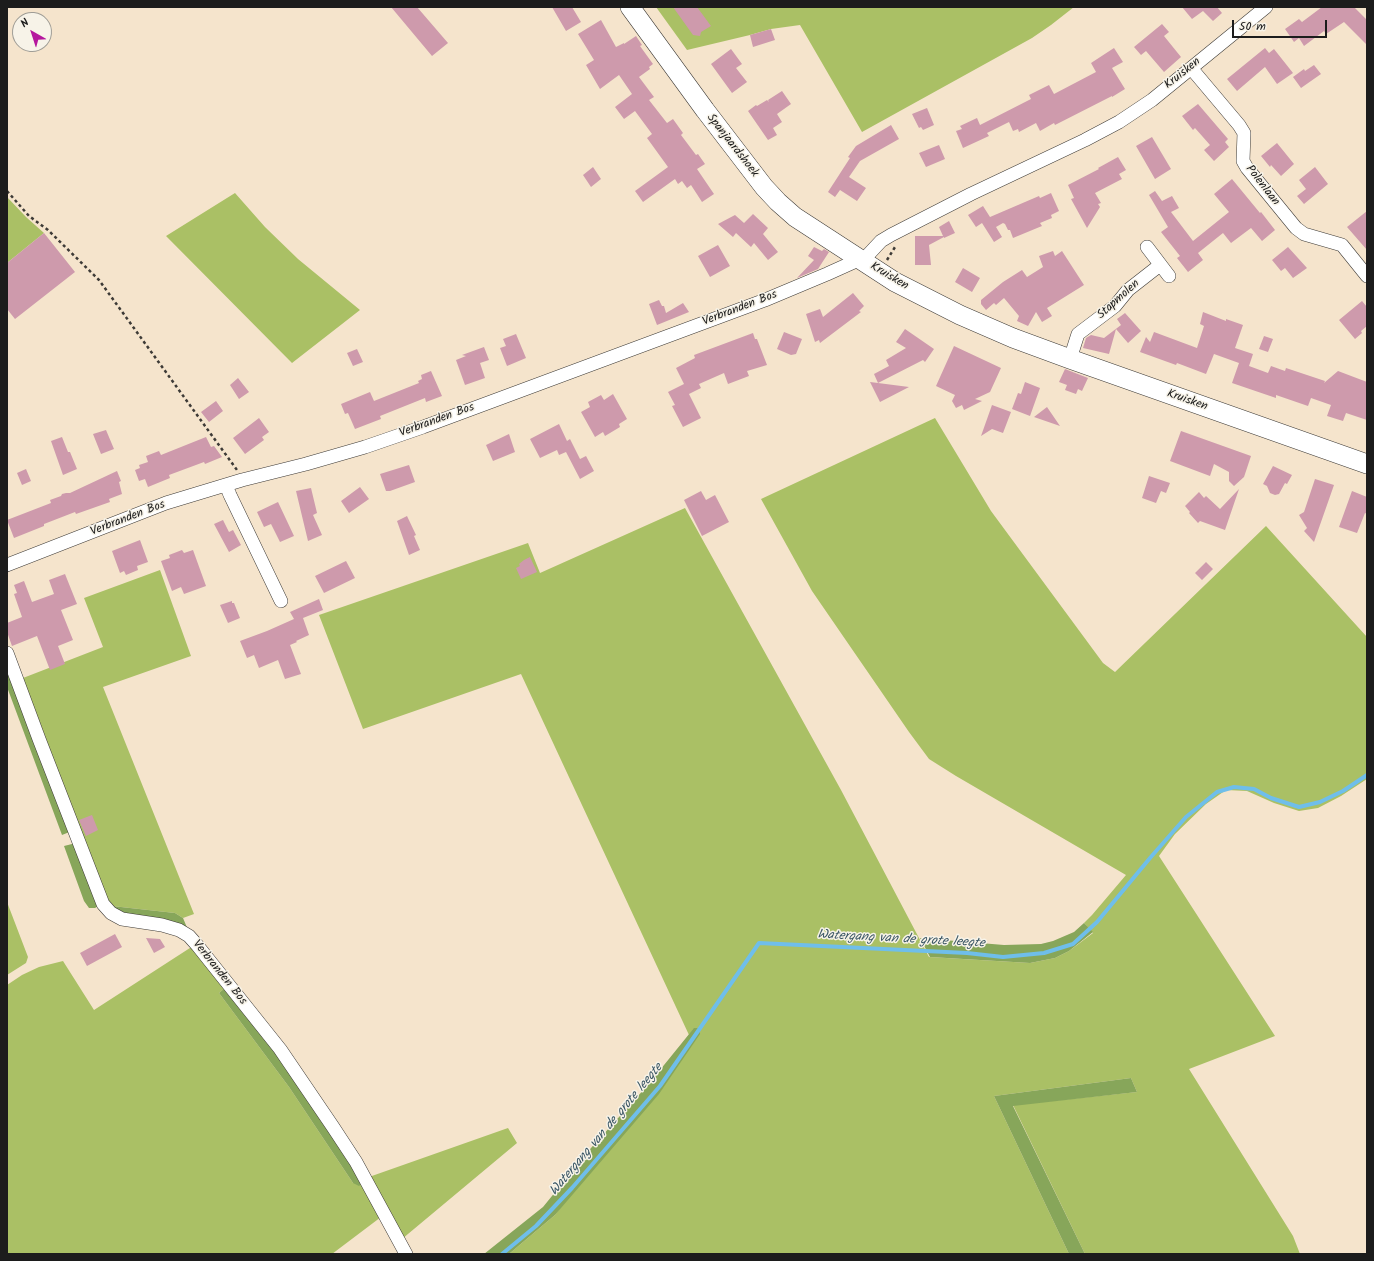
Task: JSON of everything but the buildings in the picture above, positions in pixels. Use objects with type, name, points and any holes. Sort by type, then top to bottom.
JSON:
[{"type":"street","name":"Spanjaardshoek","points":[[630,7],[704,110],[764,187],[795,217],[860,259]]},
{"type":"street","name":"Kruisken","points":[[860,259],[867,256],[881,241],[891,234],[971,194],[1086,140],[1119,122],[1152,100],[1266,7]]},
{"type":"street","name":"Polenlaan","points":[[1191,68],[1239,125],[1244,133],[1243,161],[1247,168],[1296,228],[1304,234],[1342,245],[1367,276]]},
{"type":"street","points":[[1147,247],[1169,276]]},
{"type":"street","name":"Kruisken","points":[[860,259],[895,282],[960,315],[1013,338],[1367,464]]},
{"type":"street","name":"Verbranden Bos","points":[[7,565],[166,503],[242,480],[365,447],[422,427],[765,300],[860,259]]},
{"type":"street","name":"Stapmolen","points":[[1070,359],[1078,334],[1115,306],[1128,290],[1160,265]]},
{"type":"street","points":[[226,485],[281,601]]},
{"type":"street","name":"Verbranden Bos","points":[[7,653],[103,904],[111,913],[122,919],[162,925],[179,930],[189,936],[197,944],[280,1049],[298,1075],[356,1162],[406,1254]]},
{"type":"path","points":[[7,190],[29,216],[48,230],[99,280],[241,475],[242,480]]},
{"type":"green space","points":[[656,7],[1074,7],[1032,38],[862,132],[800,25],[771,29],[687,50]]},
{"type":"green space","points":[[235,193],[265,227],[298,259],[360,310],[292,363],[166,236]]},
{"type":"green space","points":[[7,197],[44,233],[7,263]]},
{"type":"green space","points":[[935,418],[991,511],[1103,663],[1115,672],[1266,526],[1367,637],[1367,779],[1341,796],[1318,808],[1299,811],[1274,803],[1247,791],[1226,790],[1206,804],[1175,834],[1159,856],[1275,1036],[1189,1069],[1293,1236],[1300,1254],[1085,1254],[1013,1105],[1137,1092],[1131,1078],[994,1096],[1069,1254],[509,1254],[555,1215],[689,1035],[521,674],[363,729],[319,615],[528,543],[540,573],[685,508],[841,790],[929,957],[1030,963],[1055,958],[1069,951],[1093,933],[1084,923],[1126,875],[929,759],[812,591],[761,499]]},
{"type":"green space","points":[[160,570],[191,656],[103,687],[194,914],[183,918],[175,913],[112,906],[106,898],[23,678],[103,647],[84,598]]},
{"type":"green space","points":[[7,665],[72,831],[62,835],[7,687]]},
{"type":"green space","points":[[76,843],[100,905],[95,908],[89,908],[84,901],[64,846]]},
{"type":"green space","points":[[7,902],[28,957],[26,963],[7,975]]},
{"type":"green space","points":[[112,906],[175,913],[183,918],[188,930],[122,917]]},
{"type":"green space","points":[[1084,923],[1093,932],[1069,951],[1055,958],[1030,963],[930,957],[920,938],[1004,945],[1041,944],[1053,941],[1074,932]]},
{"type":"green space","points":[[193,946],[226,987],[219,993],[289,1087],[353,1183],[364,1182],[381,1217],[332,1254],[7,1254],[7,985],[22,975],[39,967],[63,961],[94,1010]]},
{"type":"green space","points":[[226,987],[279,1053],[364,1182],[359,1186],[353,1183],[289,1087],[219,993]]},
{"type":"green space","points":[[694,1028],[699,1028],[700,1034],[659,1094],[555,1215],[509,1254],[484,1254],[543,1207],[591,1148],[647,1086]]},
{"type":"green space","points":[[1131,1078],[1137,1092],[1013,1106],[1085,1254],[1069,1254],[994,1096]]},
{"type":"green space","points":[[508,1128],[517,1143],[402,1239],[369,1177]]},
{"type":"waterway","name":"Watergang van de grote leegte","points":[[502,1254],[536,1226],[572,1188],[660,1086],[759,943],[967,953],[1003,957],[1044,953],[1073,944],[1097,922],[1186,817],[1217,792],[1234,787],[1254,789],[1271,798],[1299,807],[1320,802],[1343,791],[1367,775]]}]
